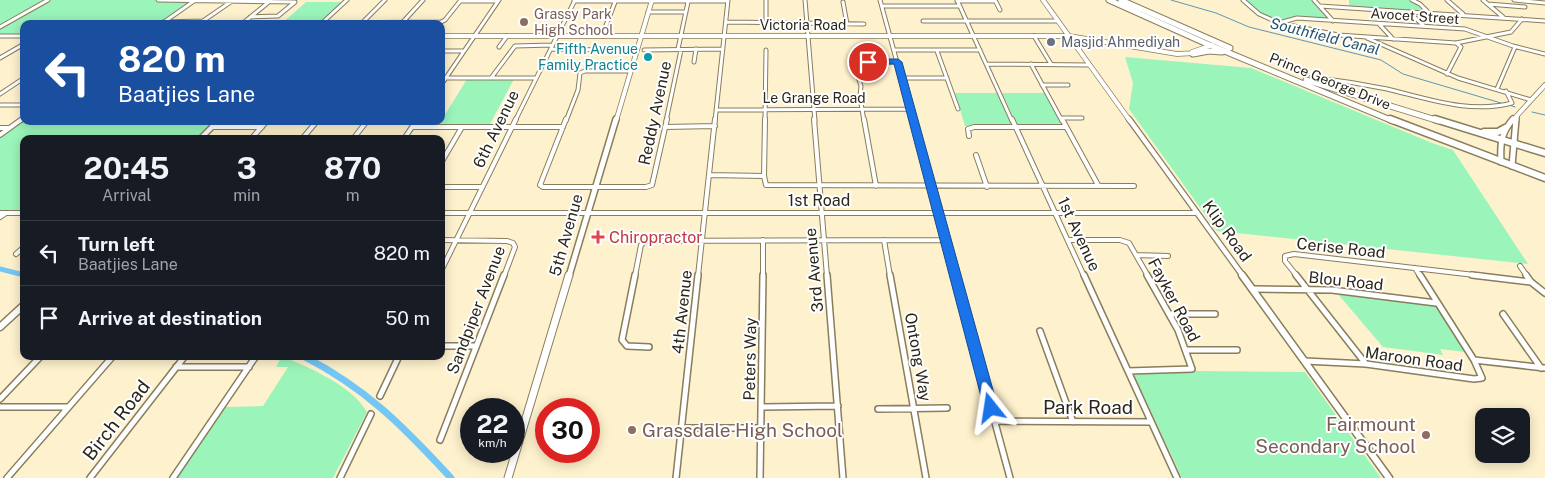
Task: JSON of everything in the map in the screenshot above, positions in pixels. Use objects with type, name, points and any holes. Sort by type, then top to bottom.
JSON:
[{"type":"main road","name":"Prince George Drive","points":[[1109,0],[1217,45],[1321,85],[1545,153]]},
{"type":"main road","name":"Prince George Drive","points":[[1121,0],[1246,60],[1500,162],[1545,178]]},
{"type":"main road","name":"5th Avenue","points":[[508,478],[651,1]]},
{"type":"main road","points":[[1192,54],[1215,51],[1246,60]]},
{"type":"main road","points":[[1500,162],[1501,140],[1505,128],[1510,120],[1517,116],[1544,86]]},
{"type":"main road","points":[[1512,166],[1517,116]]},
{"type":"main road","points":[[1456,126],[1491,132],[1498,132],[1505,128]]},
{"type":"street","points":[[0,27],[48,0]]},
{"type":"street","points":[[158,0],[271,0],[295,2],[277,16],[250,17]]},
{"type":"street","points":[[166,20],[194,0]]},
{"type":"street","points":[[206,20],[233,0]]},
{"type":"street","points":[[247,20],[271,0]]},
{"type":"street","points":[[325,20],[347,0]]},
{"type":"street","points":[[366,20],[385,0]]},
{"type":"street","points":[[406,20],[423,0]]},
{"type":"street","points":[[444,20],[460,0],[499,0]]},
{"type":"street","points":[[446,78],[499,0]]},
{"type":"street","points":[[766,0],[766,22]]},
{"type":"street","name":"3rd Avenue","points":[[804,0],[843,478]]},
{"type":"street","points":[[880,0],[1010,478]]},
{"type":"street","points":[[919,0],[921,6]]},
{"type":"street","name":"Klip Road","points":[[1043,0],[1388,478]]},
{"type":"street","points":[[1243,0],[1259,14],[1279,23],[1317,32],[1366,38],[1456,43],[1512,32],[1522,22],[1522,18]]},
{"type":"street","points":[[1314,0],[1333,21]]},
{"type":"street","points":[[1412,0],[1420,4],[1429,13]]},
{"type":"street","points":[[1447,0],[1464,15]]},
{"type":"street","points":[[1483,0],[1504,17]]},
{"type":"street","points":[[1514,0],[1545,3]]},
{"type":"street","points":[[575,1],[728,1]]},
{"type":"street","name":"6th Avenue","points":[[445,263],[575,1]]},
{"type":"street","name":"4th Avenue","points":[[676,478],[728,1]]},
{"type":"street","points":[[882,6],[921,6],[995,1],[1000,10]]},
{"type":"street","points":[[602,36],[615,2]]},
{"type":"street","name":"Reddy Avenue","points":[[595,187],[646,187],[652,185],[665,127],[680,49],[680,36],[688,2]]},
{"type":"street","points":[[843,2],[847,24]]},
{"type":"street","name":"1st Avenue","points":[[958,2],[1177,478]]},
{"type":"street","points":[[1488,4],[1524,7]]},
{"type":"street","points":[[1320,6],[1545,21]]},
{"type":"street","points":[[648,12],[686,12]]},
{"type":"street","points":[[1409,12],[1425,26]]},
{"type":"street","name":"Avocet Street","points":[[1279,23],[1297,18],[1465,29],[1515,47],[1545,54]]},
{"type":"street","points":[[923,21],[1058,22]]},
{"type":"street","points":[[726,22],[864,24]]},
{"type":"street","points":[[1379,24],[1393,39]]},
{"type":"street","points":[[0,36],[20,36]]},
{"type":"street","name":"Victoria Road","points":[[445,36],[1070,36],[1192,54],[1217,45]]},
{"type":"street","points":[[499,47],[507,36]]},
{"type":"street","points":[[1034,36],[1051,64]]},
{"type":"street","points":[[1366,38],[1447,74],[1531,100]]},
{"type":"street","points":[[1079,50],[1080,44],[1086,41],[1122,44]]},
{"type":"street","points":[[1447,74],[1461,47],[1456,43]]},
{"type":"street","name":"Victoria Road","points":[[1164,51],[1187,53],[1217,45]]},
{"type":"street","points":[[0,58],[20,46]]},
{"type":"street","points":[[491,78],[499,65],[516,46],[604,50]]},
{"type":"street","points":[[1497,89],[1515,47]]},
{"type":"street","points":[[644,50],[723,50]]},
{"type":"street","points":[[694,62],[696,50]]},
{"type":"street","points":[[766,50],[764,183],[769,186],[1134,186]]},
{"type":"street","points":[[894,50],[980,50]]},
{"type":"street","points":[[445,51],[464,51]]},
{"type":"street","points":[[937,51],[958,108]]},
{"type":"street","points":[[876,186],[860,97],[861,86],[852,60],[898,62]]},
{"type":"street","points":[[986,64],[1090,65]]},
{"type":"street","points":[[1031,64],[1098,185]]},
{"type":"street","points":[[595,187],[540,185],[578,90],[580,73],[583,71],[630,71]]},
{"type":"street","points":[[1311,77],[1381,88],[1473,108],[1489,108],[1512,102],[1506,91]]},
{"type":"street","points":[[446,78],[536,78]]},
{"type":"street","points":[[902,78],[947,78]]},
{"type":"street","points":[[0,94],[20,81]]},
{"type":"street","points":[[1042,85],[1068,85]]},
{"type":"street","points":[[0,105],[20,105]]},
{"type":"street","name":"Le Grange Road","points":[[717,110],[910,110]]},
{"type":"street","points":[[1061,118],[1082,118]]},
{"type":"street","points":[[0,135],[20,121]]},
{"type":"street","points":[[305,135],[314,125]]},
{"type":"street","points":[[665,127],[715,126]]},
{"type":"street","points":[[204,135],[212,127],[262,127]]},
{"type":"street","points":[[254,135],[262,127]]},
{"type":"street","points":[[407,135],[412,127],[563,127]]},
{"type":"street","points":[[445,156],[462,127]]},
{"type":"street","points":[[969,136],[968,129],[974,127],[1065,127]]},
{"type":"street","points":[[0,128],[11,128]]},
{"type":"street","points":[[976,155],[987,186]]},
{"type":"street","points":[[710,175],[764,176]]},
{"type":"street","points":[[445,187],[482,187]]},
{"type":"street","points":[[0,212],[20,212]]},
{"type":"street","points":[[0,217],[6,212]]},
{"type":"street","name":"1st Road","points":[[445,213],[1196,212]]},
{"type":"street","points":[[445,240],[457,240]]},
{"type":"street","name":"Sandpiper Avenue","points":[[440,440],[516,247],[513,242],[507,241],[457,240]]},
{"type":"street","points":[[649,347],[627,346],[622,340],[641,245],[649,240],[946,240]]},
{"type":"street","name":"Peters Way","points":[[760,478],[763,240]]},
{"type":"street","name":"Ontong Way","points":[[884,240],[926,478]]},
{"type":"street","name":"Fayker Road","points":[[1068,240],[1124,240],[1129,243],[1169,314],[1187,350],[1192,366],[1192,369],[1189,370],[1128,371]]},
{"type":"street","points":[[16,254],[20,250]]},
{"type":"street","name":"Cerise Road","points":[[1366,364],[1285,261],[1286,256],[1294,254],[1531,282]]},
{"type":"street","points":[[1136,255],[1168,256]]},
{"type":"street","points":[[1520,266],[1531,282],[1545,293]]},
{"type":"street","name":"Maroon Road","points":[[1305,361],[1366,364],[1478,379],[1482,375],[1474,360],[1415,268]]},
{"type":"street","name":"Blou Road","points":[[1252,289],[1308,289],[1436,303]]},
{"type":"street","points":[[0,327],[20,308]]},
{"type":"street","points":[[1169,314],[1215,314]]},
{"type":"street","points":[[1503,314],[1543,368]]},
{"type":"street","points":[[1040,331],[1073,422]]},
{"type":"street","points":[[445,346],[476,346]]},
{"type":"street","points":[[1187,350],[1237,350]]},
{"type":"street","points":[[0,399],[37,360]]},
{"type":"street","points":[[7,478],[109,360]]},
{"type":"street","name":"Birch Road","points":[[90,478],[182,360]]},
{"type":"street","points":[[173,478],[253,360]]},
{"type":"street","points":[[380,396],[397,360]]},
{"type":"street","points":[[1474,360],[1543,368]]},
{"type":"street","points":[[176,367],[249,367]]},
{"type":"street","points":[[762,407],[838,406]]},
{"type":"street","points":[[0,407],[68,407]]},
{"type":"street","points":[[878,408],[947,408]]},
{"type":"street","points":[[340,478],[370,414]]},
{"type":"street","name":"Park Road","points":[[995,421],[1150,422]]},
{"type":"street","points":[[682,428],[760,428]]},
{"type":"green space","points":[[0,0],[191,0],[164,20],[20,20],[20,34],[0,34]]},
{"type":"green space","points":[[1244,0],[1313,0],[1329,19],[1293,18],[1276,21],[1258,12]]},
{"type":"green space","points":[[1349,0],[1412,0],[1429,13],[1349,8]]},
{"type":"green space","points":[[306,2],[343,2],[323,20],[286,20]]},
{"type":"green space","points":[[1125,57],[1251,68],[1453,150],[1528,264],[1217,231],[1129,109],[1133,83]]},
{"type":"green space","points":[[467,79],[514,79],[489,126],[438,126],[445,125],[445,115]]},
{"type":"green space","points":[[955,93],[997,93],[1011,124],[1006,126],[965,126]]},
{"type":"green space","points":[[1002,93],[1045,93],[1061,124],[1017,125]]},
{"type":"green space","points":[[20,123],[20,125],[212,125],[201,135],[20,135],[20,211],[0,211],[0,137]]},
{"type":"green space","points":[[1337,293],[1433,305],[1438,308],[1466,352],[1440,349],[1443,355],[1383,347]]},
{"type":"green space","points":[[280,360],[291,360],[317,372],[351,393],[367,412],[333,478],[177,478],[225,407],[263,406],[288,367],[276,367]]},
{"type":"green space","points":[[1195,371],[1305,372],[1381,478],[1182,478],[1134,375],[1138,373]]},
{"type":"waterway","name":"Southfield Canal","points":[[1171,0],[1216,13],[1249,27],[1381,60],[1403,74],[1501,103]]},
{"type":"waterway","name":"Southfield Canal","points":[[1509,105],[1515,107]]},
{"type":"waterway","name":"Southfield Canal","points":[[1532,112],[1545,115]]},
{"type":"waterway","points":[[0,269],[20,274]]},
{"type":"waterway","points":[[311,360],[346,381],[383,410],[451,478]]},
{"type":"place","name":"Grassy Park High School","points":[[524,22]]},
{"type":"place","name":"Masjid Ahmediyah","points":[[1051,42]]},
{"type":"place","name":"Fifth Avenue Family Practice","points":[[648,57]]},
{"type":"place","name":"Chiropractor","points":[[598,237]]},
{"type":"place","name":"Grassdale High School","points":[[632,430]]},
{"type":"place","name":"Fairmount Secondary School","points":[[1426,435]]},
{"type":"route","points":[[868,62],[898,62],[991,408]]}]
